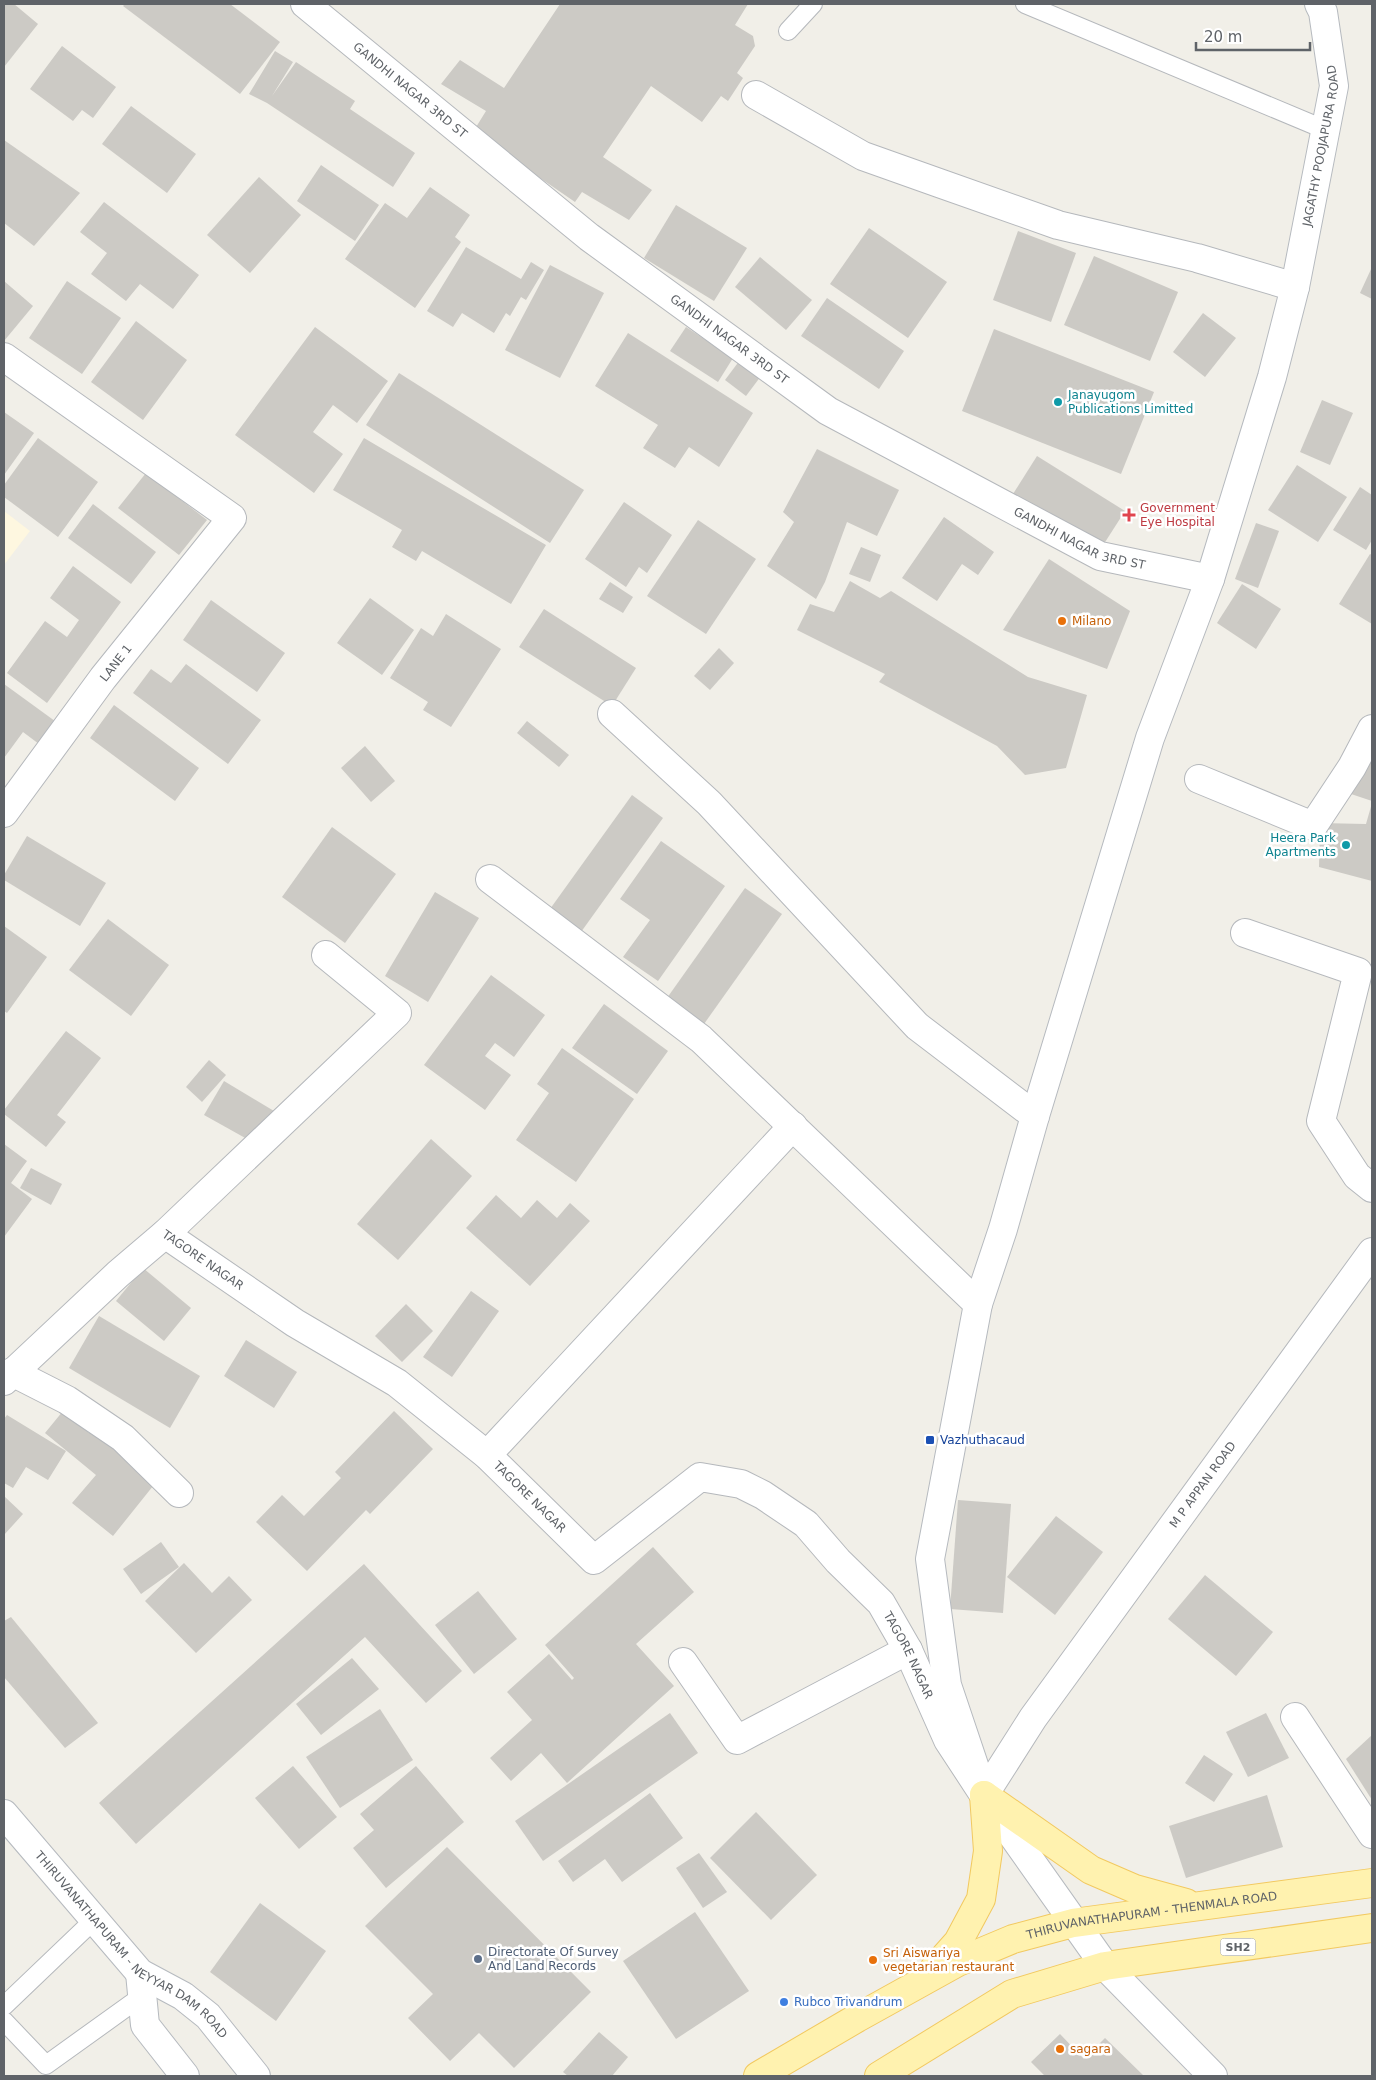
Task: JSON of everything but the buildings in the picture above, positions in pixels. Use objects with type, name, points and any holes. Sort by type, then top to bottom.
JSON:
[{"type":"main road","points":[[984,1795],[1091,1870],[1135,1889],[1198,1906]]},
{"type":"main road","points":[[924,1981],[958,1942],[981,1899],[988,1851],[984,1795]]},
{"type":"main road","name":"THIRUVANATHAPURAM - THENMALA ROAD","points":[[758,2076],[958,1962],[1014,1939],[1073,1923],[1372,1883]]},
{"type":"main road","name":"SH2","points":[[879,2076],[1012,1994],[1105,1966],[1372,1928]]},
{"type":"street","name":"GANDHI NAGAR 3RD ST","points":[[305,4],[589,237],[828,411],[1100,556],[1210,579]]},
{"type":"street","name":"JAGATHY POOJAPURA ROAD","points":[[984,1795],[947,1685],[930,1559],[978,1304],[1003,1229],[1035,1116],[1150,738],[1210,579],[1272,377],[1295,287],[1334,86],[1323,12],[1319,4]]},
{"type":"street","points":[[756,96],[863,156],[957,190],[1058,225],[1197,258],[1295,287]]},
{"type":"street","name":"LANE 1","points":[[4,357],[232,518],[104,678],[4,813]]},
{"type":"street","points":[[612,714],[708,803],[917,1026],[1035,1116]]},
{"type":"street","points":[[1200,779],[1313,826],[1352,767],[1372,729]]},
{"type":"street","points":[[490,879],[701,1039],[978,1304]]},
{"type":"street","points":[[1245,933],[1358,972],[1321,1121],[1357,1176],[1372,1188]]},
{"type":"street","points":[[165,1234],[397,1013],[326,955]]},
{"type":"street","points":[[487,1454],[793,1126]]},
{"type":"street","name":"TAGORE NAGAR","points":[[8,1376],[118,1274],[165,1234],[295,1323],[397,1383],[487,1454],[594,1560],[700,1477],[741,1484],[763,1495],[806,1524],[838,1561],[881,1603],[908,1650],[948,1740],[984,1795]]},
{"type":"street","name":"M P APPAN ROAD","points":[[984,1795],[1033,1718],[1372,1252]]},
{"type":"street","points":[[8,1376],[67,1400],[123,1438],[179,1493]]},
{"type":"street","points":[[683,1662],[737,1740],[908,1650]]},
{"type":"street","points":[[1295,1717],[1372,1834]]},
{"type":"street","points":[[984,1795],[1105,1966],[1213,2076]]},
{"type":"street","name":"THIRUVANATHAPURAM - NEYYAR DAM ROAD","points":[[4,1814],[95,1919],[141,1984],[184,1996],[208,2016],[256,2076]]},
{"type":"street","points":[[141,1984],[145,2025],[185,2076]]},
{"type":"lane","points":[[788,31],[814,4]]},
{"type":"lane","points":[[1025,4],[1326,130]]},
{"type":"lane","points":[[4,2006],[95,1919]]},
{"type":"lane","points":[[4,2021],[50,2071],[141,1984]]},
{"type":"shaded area","points":[[4,511],[30,531],[4,565]]},
{"type":"place","name":"Janayugom Publications Limitted","points":[[1058,402]]},
{"type":"place","name":"Government Eye Hospital","points":[[1129,515]]},
{"type":"place","name":"Milano","points":[[1062,621]]},
{"type":"place","name":"Heera Park Apartments","points":[[1346,845]]},
{"type":"place","name":"Vazhuthacaud","points":[[930,1440]]},
{"type":"place","name":"Directorate Of Survey And Land Records","points":[[478,1959]]},
{"type":"place","name":"Sri Aiswariya vegetarian restaurant","points":[[873,1960]]},
{"type":"place","name":"Rubco Trivandrum","points":[[784,2002]]},
{"type":"place","name":"sagara","points":[[1060,2049]]}]
